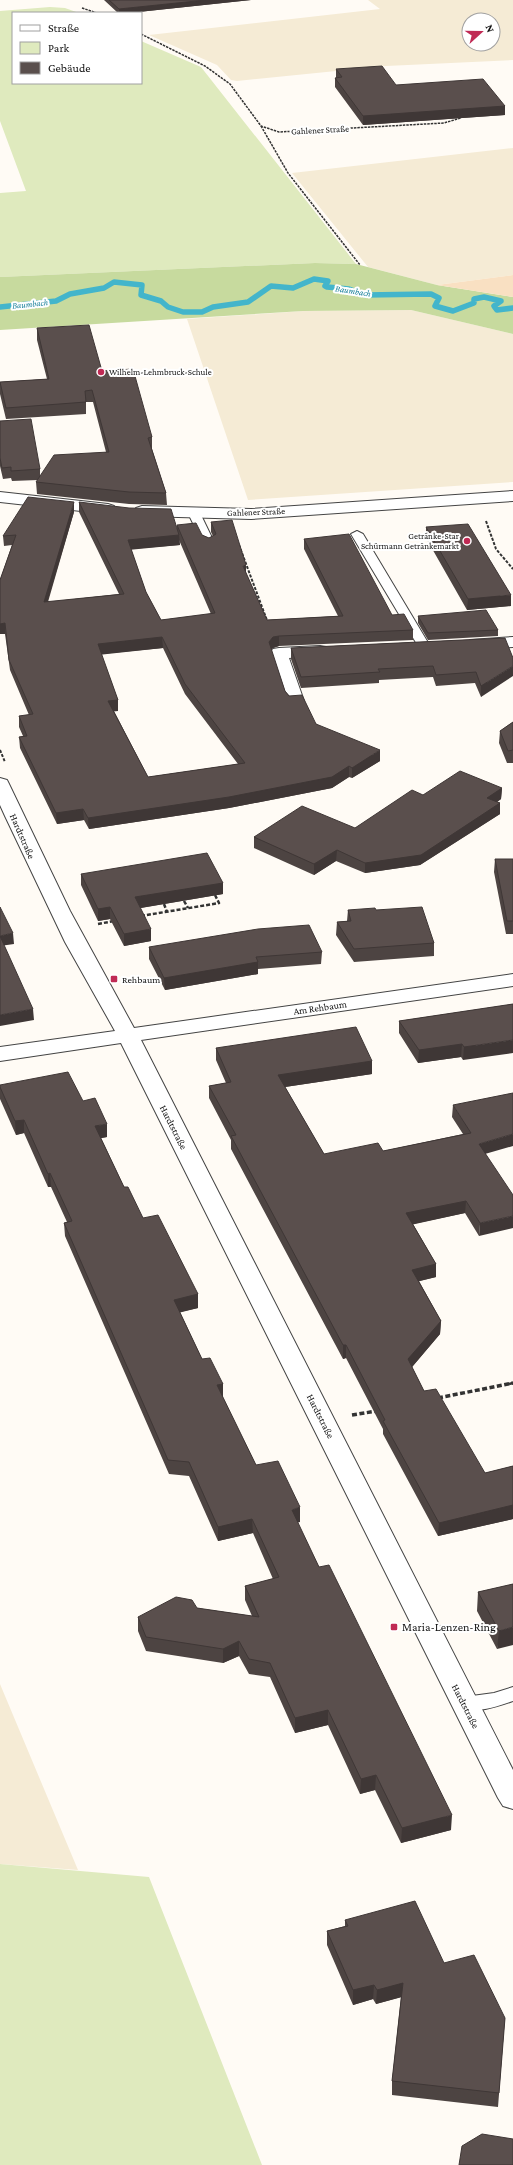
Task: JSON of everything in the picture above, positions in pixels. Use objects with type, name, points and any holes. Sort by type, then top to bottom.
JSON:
[{"type":"street","name":"Gahlener Straße","points":[[0,497],[125,511],[259,513],[513,496]]},
{"type":"street","points":[[461,645],[513,642]]},
{"type":"street","points":[[295,701],[279,653],[340,650]]},
{"type":"street","name":"Hardtstraße","points":[[0,784],[32,858],[96,982],[127,1034],[324,1421],[420,1617],[513,1798]]},
{"type":"street","name":"Am Rehbaum","points":[[127,1034],[513,980]]},
{"type":"street","points":[[0,1054],[127,1034]]},
{"type":"lane","points":[[194,513],[208,544]]},
{"type":"lane","points":[[357,534],[424,646]]},
{"type":"lane","points":[[464,1703],[494,1700],[513,1694]]},
{"type":"path","points":[[82,8],[94,12]]},
{"type":"path","points":[[142,34],[205,66],[230,84],[261,126],[288,173],[360,265]]},
{"type":"path","name":"Gahlener Straße","points":[[261,126],[278,132],[300,132],[444,123],[461,118]]},
{"type":"path","points":[[208,544],[238,543],[279,653]]},
{"type":"path","points":[[0,750],[5,763]]},
{"type":"path","points":[[135,917],[219,903],[215,896]]},
{"type":"path","points":[[184,901],[188,908]]},
{"type":"path","points":[[164,904],[167,912]]},
{"type":"path","points":[[141,912],[143,916]]},
{"type":"path","points":[[97,924],[120,920]]},
{"type":"path","points":[[436,1399],[513,1384]]},
{"type":"path","points":[[324,1421],[382,1409]]},
{"type":"shaded area","points":[[368,0],[513,0],[513,60],[386,66],[237,81],[231,80],[217,65],[149,35],[380,9]]},
{"type":"shaded area","points":[[513,148],[513,275],[437,285],[368,267],[292,173]]},
{"type":"shaded area","points":[[411,310],[513,334],[513,482],[248,500],[187,319],[303,311]]},
{"type":"shaded area","points":[[0,1684],[78,1870],[0,1864]]},
{"type":"green space","points":[[50,7],[65,8],[76,12],[12,12],[12,84],[142,84],[142,41],[201,67],[356,264],[315,263],[0,277],[0,193],[26,191],[0,121],[0,11]]},
{"type":"green space","points":[[315,263],[356,264],[437,285],[513,297],[513,334],[411,310],[303,311],[0,330],[0,277]]},
{"type":"green space","points":[[0,1864],[149,1877],[262,2165],[0,2165]]},
{"type":"sand","points":[[513,275],[513,297],[437,285]]},
{"type":"building","points":[[109,0],[206,0],[119,9]]},
{"type":"building","points":[[382,66],[396,85],[483,79],[505,106],[363,116],[335,78],[342,77],[336,69]]},
{"type":"building","points":[[89,325],[102,371],[133,369],[152,437],[148,438],[166,493],[129,492],[36,482],[54,455],[109,452],[92,390],[85,391],[86,402],[6,408],[0,382],[49,379],[37,328]]},
{"type":"building","points":[[31,419],[40,469],[11,471],[11,467],[2,468],[0,458],[0,421]]},
{"type":"building","points":[[28,497],[74,502],[44,602],[124,594],[79,502],[129,508],[171,509],[179,535],[128,540],[146,592],[161,620],[215,613],[177,525],[196,523],[202,535],[209,538],[216,534],[211,522],[232,520],[246,565],[243,566],[267,620],[343,616],[304,539],[349,534],[392,615],[404,614],[413,630],[279,636],[273,637],[269,642],[285,691],[289,696],[302,695],[316,724],[380,750],[352,768],[349,766],[332,777],[229,797],[88,818],[83,809],[56,813],[19,737],[27,736],[19,716],[33,714],[9,660],[5,623],[0,624],[0,580],[16,535],[3,536]],"holes":[[[162,637],[185,684],[245,763],[148,777],[108,701],[118,700],[98,644]]]},
{"type":"building","points":[[468,524],[511,595],[468,599],[426,527]]},
{"type":"building","points":[[486,610],[498,630],[428,633],[418,616]]},
{"type":"building","points":[[505,638],[513,658],[513,666],[481,686],[476,672],[436,675],[433,666],[378,669],[380,672],[301,677],[291,648]]},
{"type":"building","points":[[513,722],[513,750],[508,751],[500,731]]},
{"type":"building","points":[[460,771],[502,788],[487,798],[500,803],[421,855],[365,863],[337,850],[314,864],[254,837],[302,806],[355,828],[412,790],[423,795]]},
{"type":"building","points":[[207,853],[223,883],[135,897],[151,929],[124,934],[110,907],[98,909],[81,874]]},
{"type":"building","points":[[495,859],[513,859],[513,921],[507,921]]},
{"type":"building","points":[[0,907],[13,933],[0,936]]},
{"type":"building","points":[[422,907],[434,943],[354,949],[337,922],[351,921],[348,910]]},
{"type":"building","points":[[309,925],[322,952],[256,957],[258,962],[164,978],[149,947],[258,929]]},
{"type":"building","points":[[0,936],[33,1009],[0,1015]]},
{"type":"building","points":[[513,1004],[513,1040],[464,1047],[462,1044],[419,1050],[399,1021]]},
{"type":"building","points":[[356,1027],[372,1061],[278,1075],[324,1154],[378,1143],[383,1151],[471,1133],[453,1105],[513,1093],[513,1134],[479,1144],[513,1195],[513,1216],[480,1223],[466,1201],[406,1213],[436,1264],[412,1270],[441,1321],[408,1359],[424,1391],[436,1389],[485,1473],[513,1466],[513,1505],[439,1523],[383,1421],[385,1420],[346,1345],[343,1345],[231,1136],[236,1135],[209,1086],[231,1082],[216,1048]]},
{"type":"building","points":[[68,1072],[83,1101],[95,1098],[107,1124],[95,1126],[124,1187],[128,1187],[143,1218],[158,1215],[198,1294],[174,1300],[202,1359],[210,1358],[223,1384],[217,1385],[256,1465],[278,1461],[300,1507],[292,1510],[319,1567],[329,1565],[452,1815],[402,1828],[376,1775],[361,1779],[328,1710],[295,1718],[270,1663],[249,1659],[239,1641],[223,1649],[146,1637],[138,1617],[176,1597],[192,1600],[197,1608],[259,1617],[245,1586],[279,1577],[252,1519],[218,1527],[189,1462],[168,1460],[64,1223],[72,1221],[50,1173],[48,1174],[24,1120],[15,1121],[0,1087],[0,1085]]},
{"type":"building","points":[[513,1584],[513,1627],[499,1631],[478,1592]]},
{"type":"building","points":[[415,1901],[444,1963],[474,1955],[505,2018],[499,2093],[392,2081],[403,1983],[377,1990],[374,1985],[353,1990],[327,1931],[348,1926],[345,1920]]},
{"type":"building","points":[[482,2134],[513,2139],[513,2165],[459,2165],[462,2146]]},
{"type":"waterway","name":"Baumbach","points":[[0,307],[56,301],[70,294],[104,288],[114,282],[142,285],[141,295],[161,301],[168,307],[183,312],[202,312],[213,307],[248,302],[271,286],[293,288],[314,279],[328,281],[325,286],[327,287],[349,289],[365,295],[431,294],[439,298],[435,306],[453,311],[474,303],[474,299],[484,297],[501,301],[494,306],[497,310],[513,308]]},
{"type":"place","name":"Wilhelm-Lehmbruck-Schule","points":[[101,372]]},
{"type":"place","name":"Getränke-Star Schürmann Getränkemarkt","points":[[467,541]]},
{"type":"place","name":"Rehbaum","points":[[114,979]]},
{"type":"place","name":"Maria-Lenzen-Ring","points":[[394,1627]]}]
